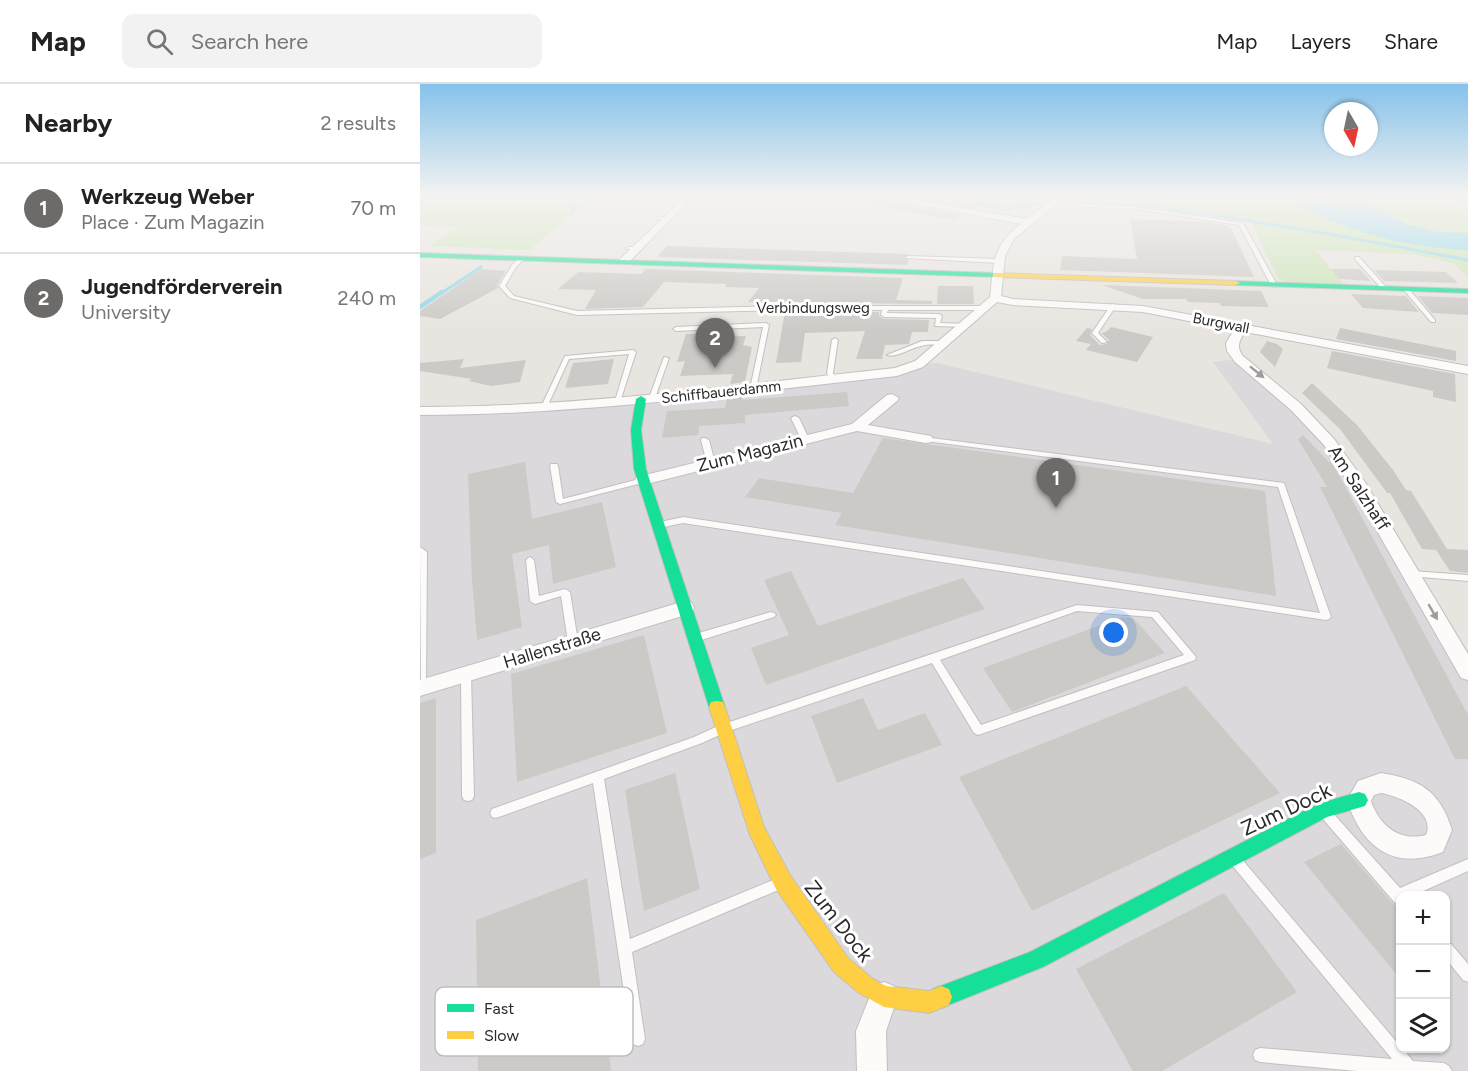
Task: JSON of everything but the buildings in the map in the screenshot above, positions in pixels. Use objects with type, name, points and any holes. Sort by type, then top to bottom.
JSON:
[{"type":"street","points":[[623,262],[640,241]]},
{"type":"street","points":[[995,298],[999,261],[1008,241]]},
{"type":"street","points":[[420,255],[1468,291]]},
{"type":"street","name":"Burgwall","points":[[995,298],[1013,302],[1152,310],[1468,370]]},
{"type":"street","name":"Schiffbauerdamm","points":[[420,411],[468,411],[647,399],[897,372],[919,364],[995,298]]},
{"type":"street","name":"Am Salzhaff","points":[[1242,327],[1232,343],[1233,351],[1296,407],[1329,442],[1357,482],[1468,672]]},
{"type":"street","name":"Zum Magazin","points":[[643,480],[857,426],[892,398]]},
{"type":"street","name":"Zum Dock","points":[[647,399],[635,429],[636,454],[657,526],[756,829],[783,882],[842,965],[866,986],[884,996],[929,1002],[958,992],[1036,960],[1323,810],[1359,800]]},
{"type":"street","name":"Zum Magazin","points":[[857,426],[926,439]]},
{"type":"street","name":"Hallenstraße","points":[[420,688],[685,608]]},
{"type":"street","points":[[872,1071],[871,1030],[884,996]]},
{"type":"lane","points":[[1250,241],[1274,285]]},
{"type":"lane","points":[[908,257],[999,261]]},
{"type":"lane","points":[[1357,258],[1384,288]]},
{"type":"lane","name":"Verbindungsweg","points":[[521,259],[510,271],[502,286],[504,291],[512,297],[577,313],[780,308],[984,308]]},
{"type":"lane","points":[[1406,289],[1433,321]]},
{"type":"lane","points":[[1104,342],[1095,333],[1113,306]]},
{"type":"lane","points":[[885,308],[884,315],[939,316],[937,324],[965,325]]},
{"type":"lane","points":[[676,329],[766,325],[753,388]]},
{"type":"lane","points":[[834,380],[830,374],[835,340]]},
{"type":"lane","points":[[890,355],[922,343],[943,343]]},
{"type":"lane","points":[[544,405],[567,357],[633,352],[618,401]]},
{"type":"lane","points":[[647,399],[666,358]]},
{"type":"lane","points":[[795,418],[805,439]]},
{"type":"lane","points":[[657,526],[683,520],[695,521],[1326,617],[1281,485],[926,439]]},
{"type":"lane","points":[[705,440],[711,463]]},
{"type":"lane","points":[[554,466],[560,502],[643,480]]},
{"type":"lane","points":[[420,550],[423,552],[420,688]]},
{"type":"lane","points":[[530,560],[535,601],[565,592],[573,642]]},
{"type":"lane","points":[[1412,574],[1468,578]]},
{"type":"lane","points":[[496,813],[722,729],[1077,608],[1155,614],[1191,657],[978,730],[934,658]]},
{"type":"lane","points":[[694,639],[771,615]]},
{"type":"lane","points":[[466,674],[468,796]]},
{"type":"lane","points":[[598,776],[630,987]]},
{"type":"lane","points":[[1323,810],[1396,894]]},
{"type":"lane","points":[[1232,857],[1410,1068]]},
{"type":"lane","points":[[1412,891],[1468,865]]},
{"type":"lane","points":[[624,948],[783,882]]},
{"type":"lane","points":[[1450,954],[1468,975]]},
{"type":"lane","points":[[633,1006],[638,1039]]},
{"type":"lane","points":[[1260,1055],[1444,1071]]},
{"type":"shaded area","points":[[1239,359],[1329,442],[1468,672],[1468,1071],[420,1071],[420,411],[468,411],[872,376],[919,364],[938,363],[1273,444],[1213,362]]},
{"type":"green space","points":[[438,241],[540,241],[528,250],[430,246]]},
{"type":"green space","points":[[1260,241],[1468,241],[1468,278],[1453,263],[1413,254],[1316,250],[1345,287],[1290,285],[1278,278]]},
{"type":"water","points":[[1399,241],[1468,241],[1468,250],[1446,249]]},
{"type":"waterway","points":[[1366,241],[1468,260]]},
{"type":"waterway","points":[[440,294],[481,267]]},
{"type":"waterway","points":[[420,307],[442,292]]},
{"type":"traffic: fast","points":[[420,255],[996,275]]},
{"type":"traffic: fast","points":[[1236,283],[1468,291]]},
{"type":"traffic: fast","points":[[641,399],[636,430],[640,469],[717,707]]},
{"type":"traffic: fast","points":[[941,997],[1036,960],[1323,810],[1359,800]]},
{"type":"traffic: slow","points":[[996,275],[1236,283]]},
{"type":"traffic: slow","points":[[717,707],[756,829],[783,882],[841,965],[866,986],[884,996],[929,1002],[941,997]]},
{"type":"place","name":"Jugendförderverein","points":[[715,368]]},
{"type":"place","name":"Werkzeug Weber","points":[[1056,508]]}]
